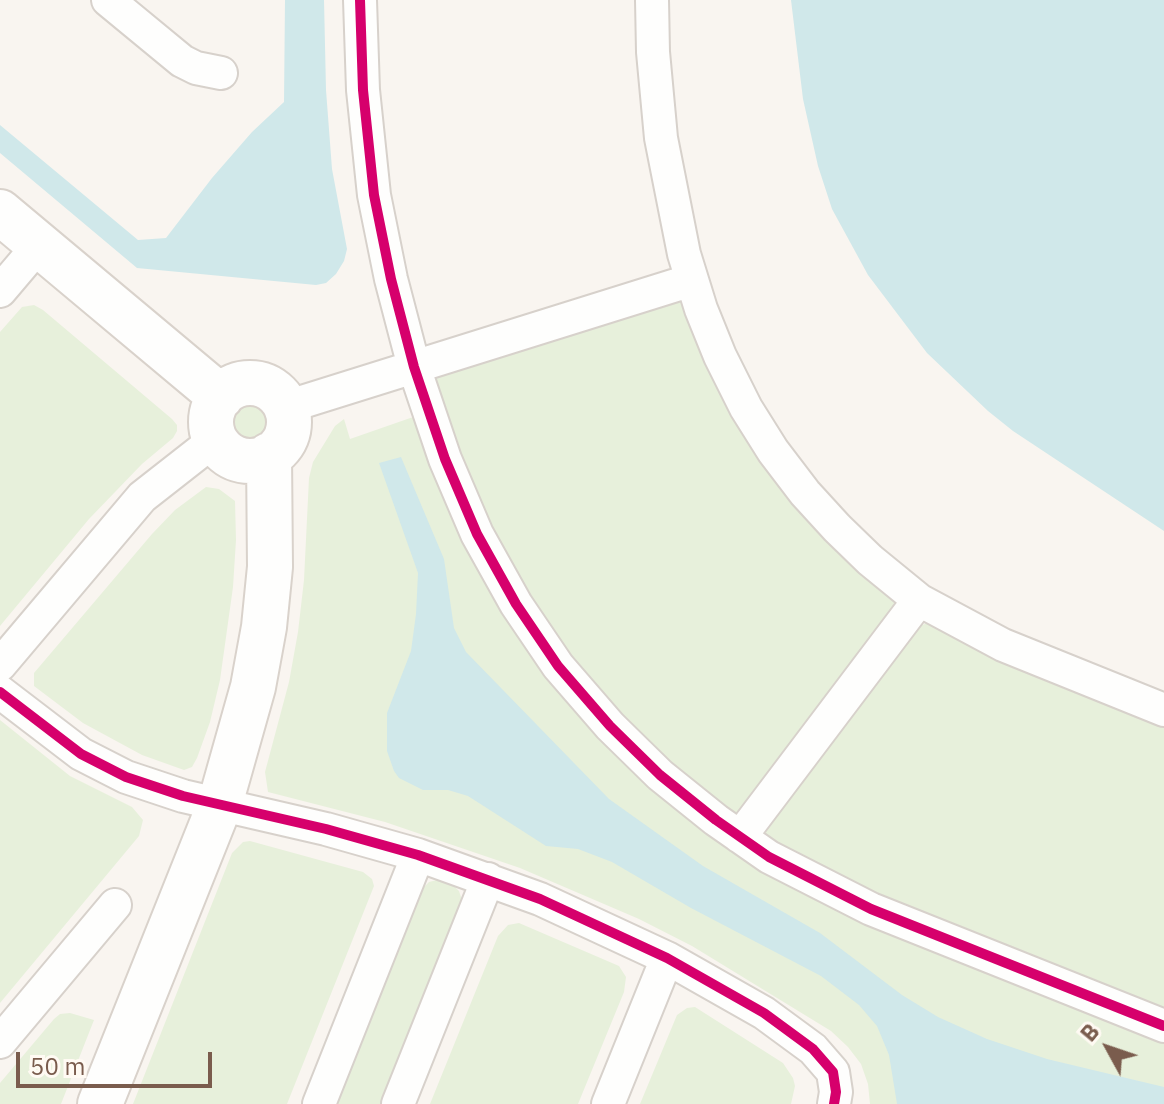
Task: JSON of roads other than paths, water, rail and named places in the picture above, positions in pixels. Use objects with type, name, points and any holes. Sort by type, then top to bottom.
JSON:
[{"type":"street","points":[[108,0],[188,65],[221,73]]},
{"type":"street","points":[[360,0],[363,90],[374,195],[391,279],[430,418],[461,498],[496,571],[537,636],[585,698],[636,752],[688,798],[740,837],[801,876],[871,909],[1164,1026]]},
{"type":"street","points":[[652,0],[661,138],[692,280],[727,372],[773,451],[837,528],[919,600],[1003,645],[1164,710]]},
{"type":"street","points":[[0,212],[39,245],[218,418],[225,451],[239,459],[254,460],[269,455],[281,445],[288,431],[289,420],[286,407],[275,392],[256,384],[240,384],[218,418],[142,497],[0,665]]},
{"type":"street","points":[[0,291],[39,245]]},
{"type":"street","points":[[286,407],[692,280]]},
{"type":"street","points":[[100,1104],[220,804],[253,687],[264,627],[270,567],[269,455]]},
{"type":"street","points":[[740,837],[919,600]]},
{"type":"street","points":[[0,692],[60,739],[102,766],[151,786],[418,855],[540,899],[667,958],[764,1013],[813,1049],[833,1072],[834,1104]]},
{"type":"street","points":[[319,1104],[418,855]]},
{"type":"street","points":[[398,1104],[488,879]]},
{"type":"street","points":[[0,1042],[115,905]]},
{"type":"street","points":[[608,1104],[667,958]]},
{"type":"water","points":[[285,0],[324,0],[332,169],[347,249],[336,274],[326,283],[316,285],[137,268],[0,153],[0,125],[138,240],[166,238],[212,178],[252,132],[284,102]]},
{"type":"water","points":[[791,0],[1164,0],[1164,531],[1013,431],[988,411],[927,353],[868,275],[832,209],[818,166],[803,99]]},
{"type":"water","points":[[401,457],[444,559],[454,628],[466,652],[609,799],[703,866],[820,933],[902,995],[938,1017],[987,1039],[1047,1059],[1164,1087],[1164,1104],[897,1104],[889,1055],[877,1026],[859,1005],[821,976],[691,908],[612,862],[578,849],[546,846],[468,796],[448,790],[423,790],[399,778],[387,751],[387,713],[411,651],[418,573],[379,463]]}]
